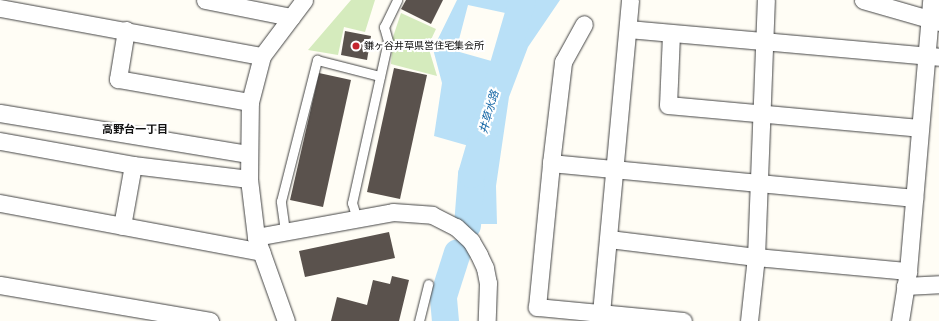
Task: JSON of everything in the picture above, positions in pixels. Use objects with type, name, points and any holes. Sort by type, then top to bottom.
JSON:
[{"type":"street","points":[[205,0],[291,17]]},
{"type":"street","points":[[286,321],[259,244],[249,179],[248,154],[250,102],[262,56],[304,0]]},
{"type":"street","points":[[601,313],[630,0]]},
{"type":"street","points":[[749,321],[756,257],[766,0]]},
{"type":"street","points":[[863,0],[934,20]]},
{"type":"street","points":[[900,321],[914,198],[919,128],[932,57],[934,20],[931,0]]},
{"type":"street","points":[[0,8],[262,56]]},
{"type":"street","points":[[584,24],[563,62],[551,163],[538,307],[683,321]]},
{"type":"street","points":[[628,29],[932,57]]},
{"type":"street","points":[[126,30],[118,78],[250,102]]},
{"type":"street","points":[[671,34],[668,105],[762,111],[919,128]]},
{"type":"street","points":[[0,113],[248,154]]},
{"type":"street","points":[[0,141],[133,165],[249,179]]},
{"type":"street","points":[[551,163],[914,198]]},
{"type":"street","points":[[122,226],[133,165]]},
{"type":"street","points":[[0,203],[122,226],[259,244],[285,232],[393,212],[411,212],[432,215],[456,227],[471,241],[485,268],[488,283],[487,321]]},
{"type":"street","points":[[609,239],[756,257],[939,284]]},
{"type":"street","points":[[0,285],[210,321]]},
{"type":"lane","points":[[357,219],[352,203],[388,41],[384,27],[397,0]]},
{"type":"lane","points":[[285,232],[281,201],[317,60],[380,76]]},
{"type":"lane","points":[[419,321],[428,284]]},
{"type":"green space","points":[[351,0],[375,0],[365,32],[344,27],[338,55],[308,50]]},
{"type":"green space","points":[[401,13],[436,29],[428,46],[437,76],[391,64],[393,37]]},
{"type":"water","points":[[457,0],[513,0],[510,14],[468,5],[456,51],[495,62],[469,146],[434,136],[442,83],[433,49]]},
{"type":"water","points":[[532,0],[560,0],[528,47],[509,97],[496,186],[497,224],[478,224],[481,171]]},
{"type":"building","points":[[406,0],[443,0],[431,24],[401,9]]},
{"type":"building","points":[[345,31],[371,36],[367,60],[341,55]]},
{"type":"building","points":[[394,68],[427,75],[400,199],[367,192]]},
{"type":"building","points":[[319,73],[351,80],[323,207],[290,200]]},
{"type":"building","points":[[389,232],[395,258],[305,277],[299,251]]},
{"type":"building","points":[[392,276],[409,280],[399,321],[331,321],[337,297],[367,305],[373,280],[390,284]]},
{"type":"waterway","name":"井草水路","points":[[467,225],[471,174],[522,0]]},
{"type":"waterway","name":"井草水路","points":[[445,321],[443,296],[457,252]]},
{"type":"place","name":"鎌ヶ谷井草県営住宅集会所","points":[[356,46]]},
{"type":"district","name":"高野台一丁目","points":[[135,129]]}]
